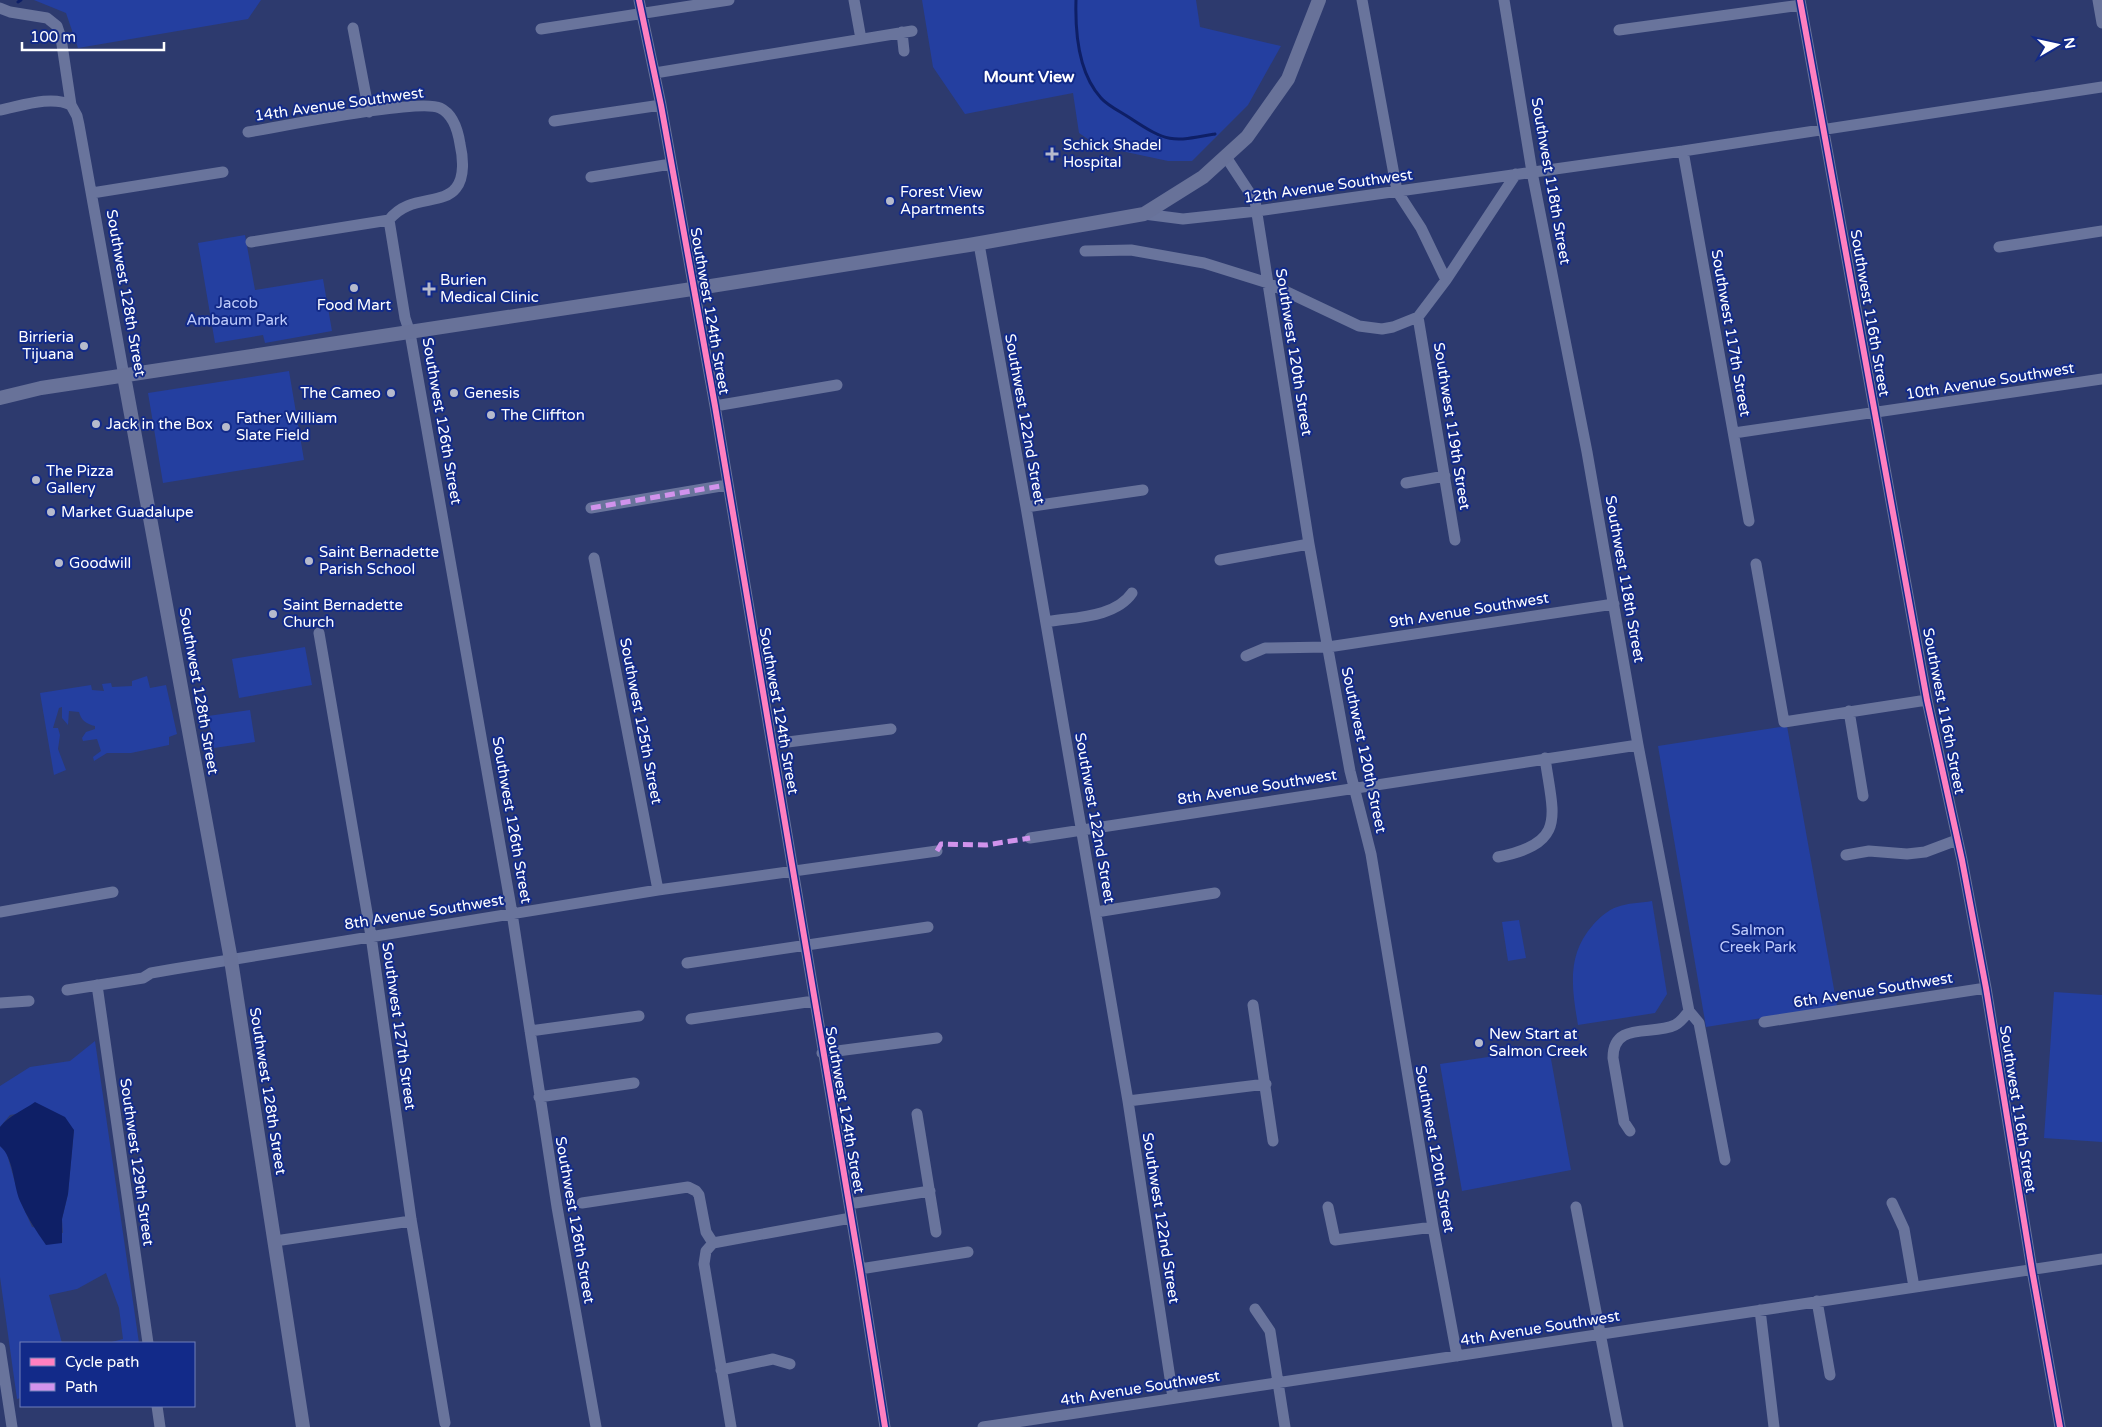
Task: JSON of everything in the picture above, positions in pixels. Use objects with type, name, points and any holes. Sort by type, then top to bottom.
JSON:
[{"type":"main road","points":[[0,398],[41,388],[692,290],[978,244],[1144,214],[1186,189],[1226,157],[1247,137],[1288,79],[1319,0]]},
{"type":"main road","name":"Southwest 128th Street","points":[[124,376],[231,960],[304,1427]]},
{"type":"street","name":"Southwest 124th Street","points":[[639,0],[662,105],[692,290],[715,406],[885,1427]]},
{"type":"street","points":[[541,30],[729,0]]},
{"type":"street","points":[[854,0],[861,39]]},
{"type":"street","points":[[1362,0],[1397,191],[1421,228],[1446,280]]},
{"type":"street","name":"Southwest 118th Street","points":[[1504,0],[1532,172],[1614,604],[1638,745],[1690,1011],[1699,1023],[1725,1160]]},
{"type":"street","points":[[2098,0],[2102,23]]},
{"type":"street","points":[[1619,30],[1801,2]]},
{"type":"street","name":"Southwest 116th Street","points":[[1801,2],[1927,700],[1986,988],[2032,1270],[2060,1427]]},
{"type":"street","name":"Southwest 128th Street","points":[[0,8],[10,12],[47,18],[56,26],[61,38],[71,105],[77,116],[124,376]]},
{"type":"street","points":[[354,28],[369,112]]},
{"type":"street","points":[[655,73],[907,32],[904,51]]},
{"type":"street","name":"12th Avenue Southwest","points":[[1144,214],[1183,219],[1257,212],[1683,151],[2102,87]]},
{"type":"street","points":[[0,110],[50,101],[59,101],[71,105]]},
{"type":"street","name":"14th Avenue Southwest","points":[[248,132],[416,105],[435,106],[446,112],[455,124],[460,141],[462,166],[459,183],[455,189],[444,196],[405,206],[389,220]]},
{"type":"street","points":[[554,122],[662,105]]},
{"type":"street","name":"Southwest 117th Street","points":[[1683,151],[1749,521]]},
{"type":"street","name":"Southwest 120th Street","points":[[1226,157],[1251,192],[1257,212],[1309,544],[1354,787],[1371,854],[1433,1227],[1457,1356]]},
{"type":"street","points":[[591,177],[671,164]]},
{"type":"street","points":[[92,193],[223,172]]},
{"type":"street","points":[[1085,251],[1131,250],[1204,263],[1268,283],[1359,326],[1382,329],[1393,327],[1418,317],[1446,280],[1516,174]]},
{"type":"street","points":[[251,242],[389,220]]},
{"type":"street","name":"Southwest 126th Street","points":[[389,220],[512,913],[540,1097],[596,1427]]},
{"type":"street","points":[[1999,247],[2102,231]]},
{"type":"street","name":"Southwest 122nd Street","points":[[978,244],[1026,507],[1128,1101],[1173,1398]]},
{"type":"street","name":"Southwest 119th Street","points":[[1418,317],[1455,540]]},
{"type":"street","name":"10th Avenue Southwest","points":[[1734,433],[1876,414],[2102,379]]},
{"type":"street","points":[[715,406],[837,385]]},
{"type":"street","points":[[1406,483],[1445,476]]},
{"type":"street","points":[[591,508],[727,485]]},
{"type":"street","points":[[1026,507],[1143,490]]},
{"type":"street","points":[[1220,560],[1309,544]]},
{"type":"street","name":"Southwest 125th Street","points":[[594,558],[658,890]]},
{"type":"street","points":[[1756,564],[1784,722],[1927,700]]},
{"type":"street","points":[[1046,622],[1103,612],[1121,604],[1132,593]]},
{"type":"street","name":"9th Avenue Southwest","points":[[1246,656],[1264,648],[1328,647],[1614,604]]},
{"type":"street","name":"Southwest 127th Street","points":[[319,633],[371,936],[411,1221],[445,1423]]},
{"type":"street","points":[[1849,711],[1863,796]]},
{"type":"street","points":[[772,744],[891,729]]},
{"type":"street","name":"8th Avenue Southwest","points":[[1030,838],[1638,745]]},
{"type":"street","points":[[1498,857],[1535,847],[1552,828],[1553,814],[1545,758]]},
{"type":"street","points":[[1846,856],[1869,850],[1914,853],[1957,840]]},
{"type":"street","name":"8th Avenue Southwest","points":[[67,990],[143,978],[151,973],[512,913],[658,890],[937,851]]},
{"type":"street","points":[[0,912],[113,892]]},
{"type":"street","points":[[1096,912],[1215,893]]},
{"type":"street","points":[[687,963],[928,927]]},
{"type":"street","name":"Southwest 129th Street","points":[[96,985],[148,1342]]},
{"type":"street","name":"6th Avenue Southwest","points":[[1764,1022],[1986,988]]},
{"type":"street","points":[[0,1003],[29,1001]]},
{"type":"street","points":[[691,1019],[814,1001]]},
{"type":"street","points":[[1253,1005],[1273,1141]]},
{"type":"street","points":[[1630,1131],[1624,1122],[1613,1058],[1613,1048],[1617,1040],[1626,1033],[1676,1025],[1690,1011]]},
{"type":"street","points":[[530,1031],[639,1016]]},
{"type":"street","points":[[822,1053],[937,1038]]},
{"type":"street","points":[[540,1097],[634,1083]]},
{"type":"street","points":[[1128,1101],[1266,1084]]},
{"type":"street","points":[[917,1114],[936,1232]]},
{"type":"street","name":"Southwest 126th Street","points":[[582,1203],[688,1187],[699,1195],[706,1232],[712,1243]]},
{"type":"street","points":[[849,1204],[930,1191]]},
{"type":"street","points":[[1892,1203],[1904,1229],[1914,1287]]},
{"type":"street","points":[[1576,1206],[1596,1323],[1600,1334],[1618,1427]]},
{"type":"street","points":[[1328,1207],[1335,1240],[1433,1227]]},
{"type":"street","points":[[731,1427],[720,1370],[704,1264],[706,1251],[712,1243],[851,1218]]},
{"type":"street","points":[[275,1241],[411,1221]]},
{"type":"street","points":[[860,1269],[968,1252]]},
{"type":"street","name":"4th Avenue Southwest","points":[[983,1427],[2102,1259]]},
{"type":"street","points":[[1817,1301],[1830,1375]]},
{"type":"street","points":[[1255,1309],[1270,1331],[1285,1427]]},
{"type":"street","points":[[1760,1310],[1774,1427]]},
{"type":"street","points":[[0,1348],[12,1427]]},
{"type":"street","points":[[720,1370],[773,1359],[790,1364]]},
{"type":"street","points":[[157,1407],[160,1427]]},
{"type":"green space","points":[[34,0],[261,0],[248,19],[78,48],[66,13]]},
{"type":"green space","points":[[922,0],[1196,0],[1200,27],[1281,46],[1248,105],[1192,161],[1168,161],[1098,146],[1079,133],[1073,93],[965,114],[933,67]]},
{"type":"green space","name":"Jacob Ambaum Park","points":[[245,235],[255,290],[323,279],[332,331],[265,343],[263,335],[215,343],[198,243]]},
{"type":"green space","name":"Father William Slate Field","points":[[289,371],[304,460],[163,483],[148,393]]},
{"type":"green space","points":[[305,647],[312,685],[239,698],[232,659]]},
{"type":"green space","points":[[147,676],[150,688],[166,685],[177,734],[169,737],[169,745],[131,753],[107,753],[94,761],[93,757],[101,751],[97,739],[83,741],[82,738],[86,732],[95,729],[95,726],[84,721],[79,712],[69,711],[68,725],[62,718],[62,707],[59,708],[53,728],[58,728],[60,735],[58,749],[66,770],[54,775],[40,693],[91,685],[92,690],[104,691],[102,684],[111,683],[112,687],[132,686],[132,681]]},
{"type":"green space","points":[[250,710],[255,742],[214,748],[208,716]]},
{"type":"green space","name":"Salmon Creek Park","points":[[1787,726],[1837,1006],[1706,1027],[1658,746]]},
{"type":"green space","points":[[1652,901],[1667,994],[1655,1013],[1578,1025],[1573,973],[1578,948],[1584,936],[1610,910],[1625,905]]},
{"type":"green space","points":[[1519,920],[1526,958],[1508,961],[1502,922]]},
{"type":"green space","points":[[2054,992],[2102,995],[2102,1142],[2044,1138]]},
{"type":"green space","points":[[95,1041],[139,1342],[112,1342],[123,1339],[119,1308],[106,1273],[77,1289],[49,1295],[62,1342],[20,1342],[20,1398],[17,1399],[0,1277],[0,1146],[6,1151],[20,1200],[32,1227],[63,1233],[62,1219],[68,1194],[74,1130],[26,1108],[21,1113],[10,1115],[0,1127],[0,1086],[30,1067],[70,1061]]},
{"type":"green space","points":[[1549,1048],[1571,1170],[1462,1191],[1440,1064]]},
{"type":"shaded area","points":[[35,1102],[65,1117],[74,1130],[68,1194],[62,1219],[62,1243],[46,1245],[35,1229],[20,1201],[11,1164],[5,1151],[0,1146],[0,1127],[12,1116]]},
{"type":"waterway","points":[[1076,0],[1077,39],[1083,65],[1093,88],[1104,101],[1162,136],[1179,139],[1215,134]]},
{"type":"marked path","points":[[591,508],[727,485]]},
{"type":"marked path","points":[[937,851],[941,844],[986,845],[1030,838]]},
{"type":"cycle path","points":[[639,0],[661,105],[715,406],[885,1427]]},
{"type":"cycle path","points":[[1800,0],[1927,700],[1962,860],[1986,988],[2032,1270],[2060,1427]]},
{"type":"place","name":"Schick Shadel Hospital","points":[[1052,154]]},
{"type":"place","name":"Forest View Apartments","points":[[890,201]]},
{"type":"place","name":"Food Mart","points":[[354,288]]},
{"type":"place","name":"Burien Medical Clinic","points":[[429,289]]},
{"type":"place","name":"Birrieria Tijuana","points":[[84,346]]},
{"type":"place","name":"The Cameo","points":[[391,393]]},
{"type":"place","name":"Genesis","points":[[454,393]]},
{"type":"place","name":"The Cliffton","points":[[491,415]]},
{"type":"place","name":"Jack in the Box","points":[[96,424]]},
{"type":"place","name":"Father William Slate Field","points":[[226,427]]},
{"type":"place","name":"The Pizza Gallery","points":[[36,480]]},
{"type":"place","name":"Market Guadalupe","points":[[51,512]]},
{"type":"place","name":"Saint Bernadette Parish School","points":[[309,561]]},
{"type":"place","name":"Goodwill","points":[[59,563]]},
{"type":"place","name":"Saint Bernadette Church","points":[[273,614]]},
{"type":"place","name":"New Start at Salmon Creek","points":[[1479,1043]]},
{"type":"district","name":"Mount View","points":[[1029,76]]}]
